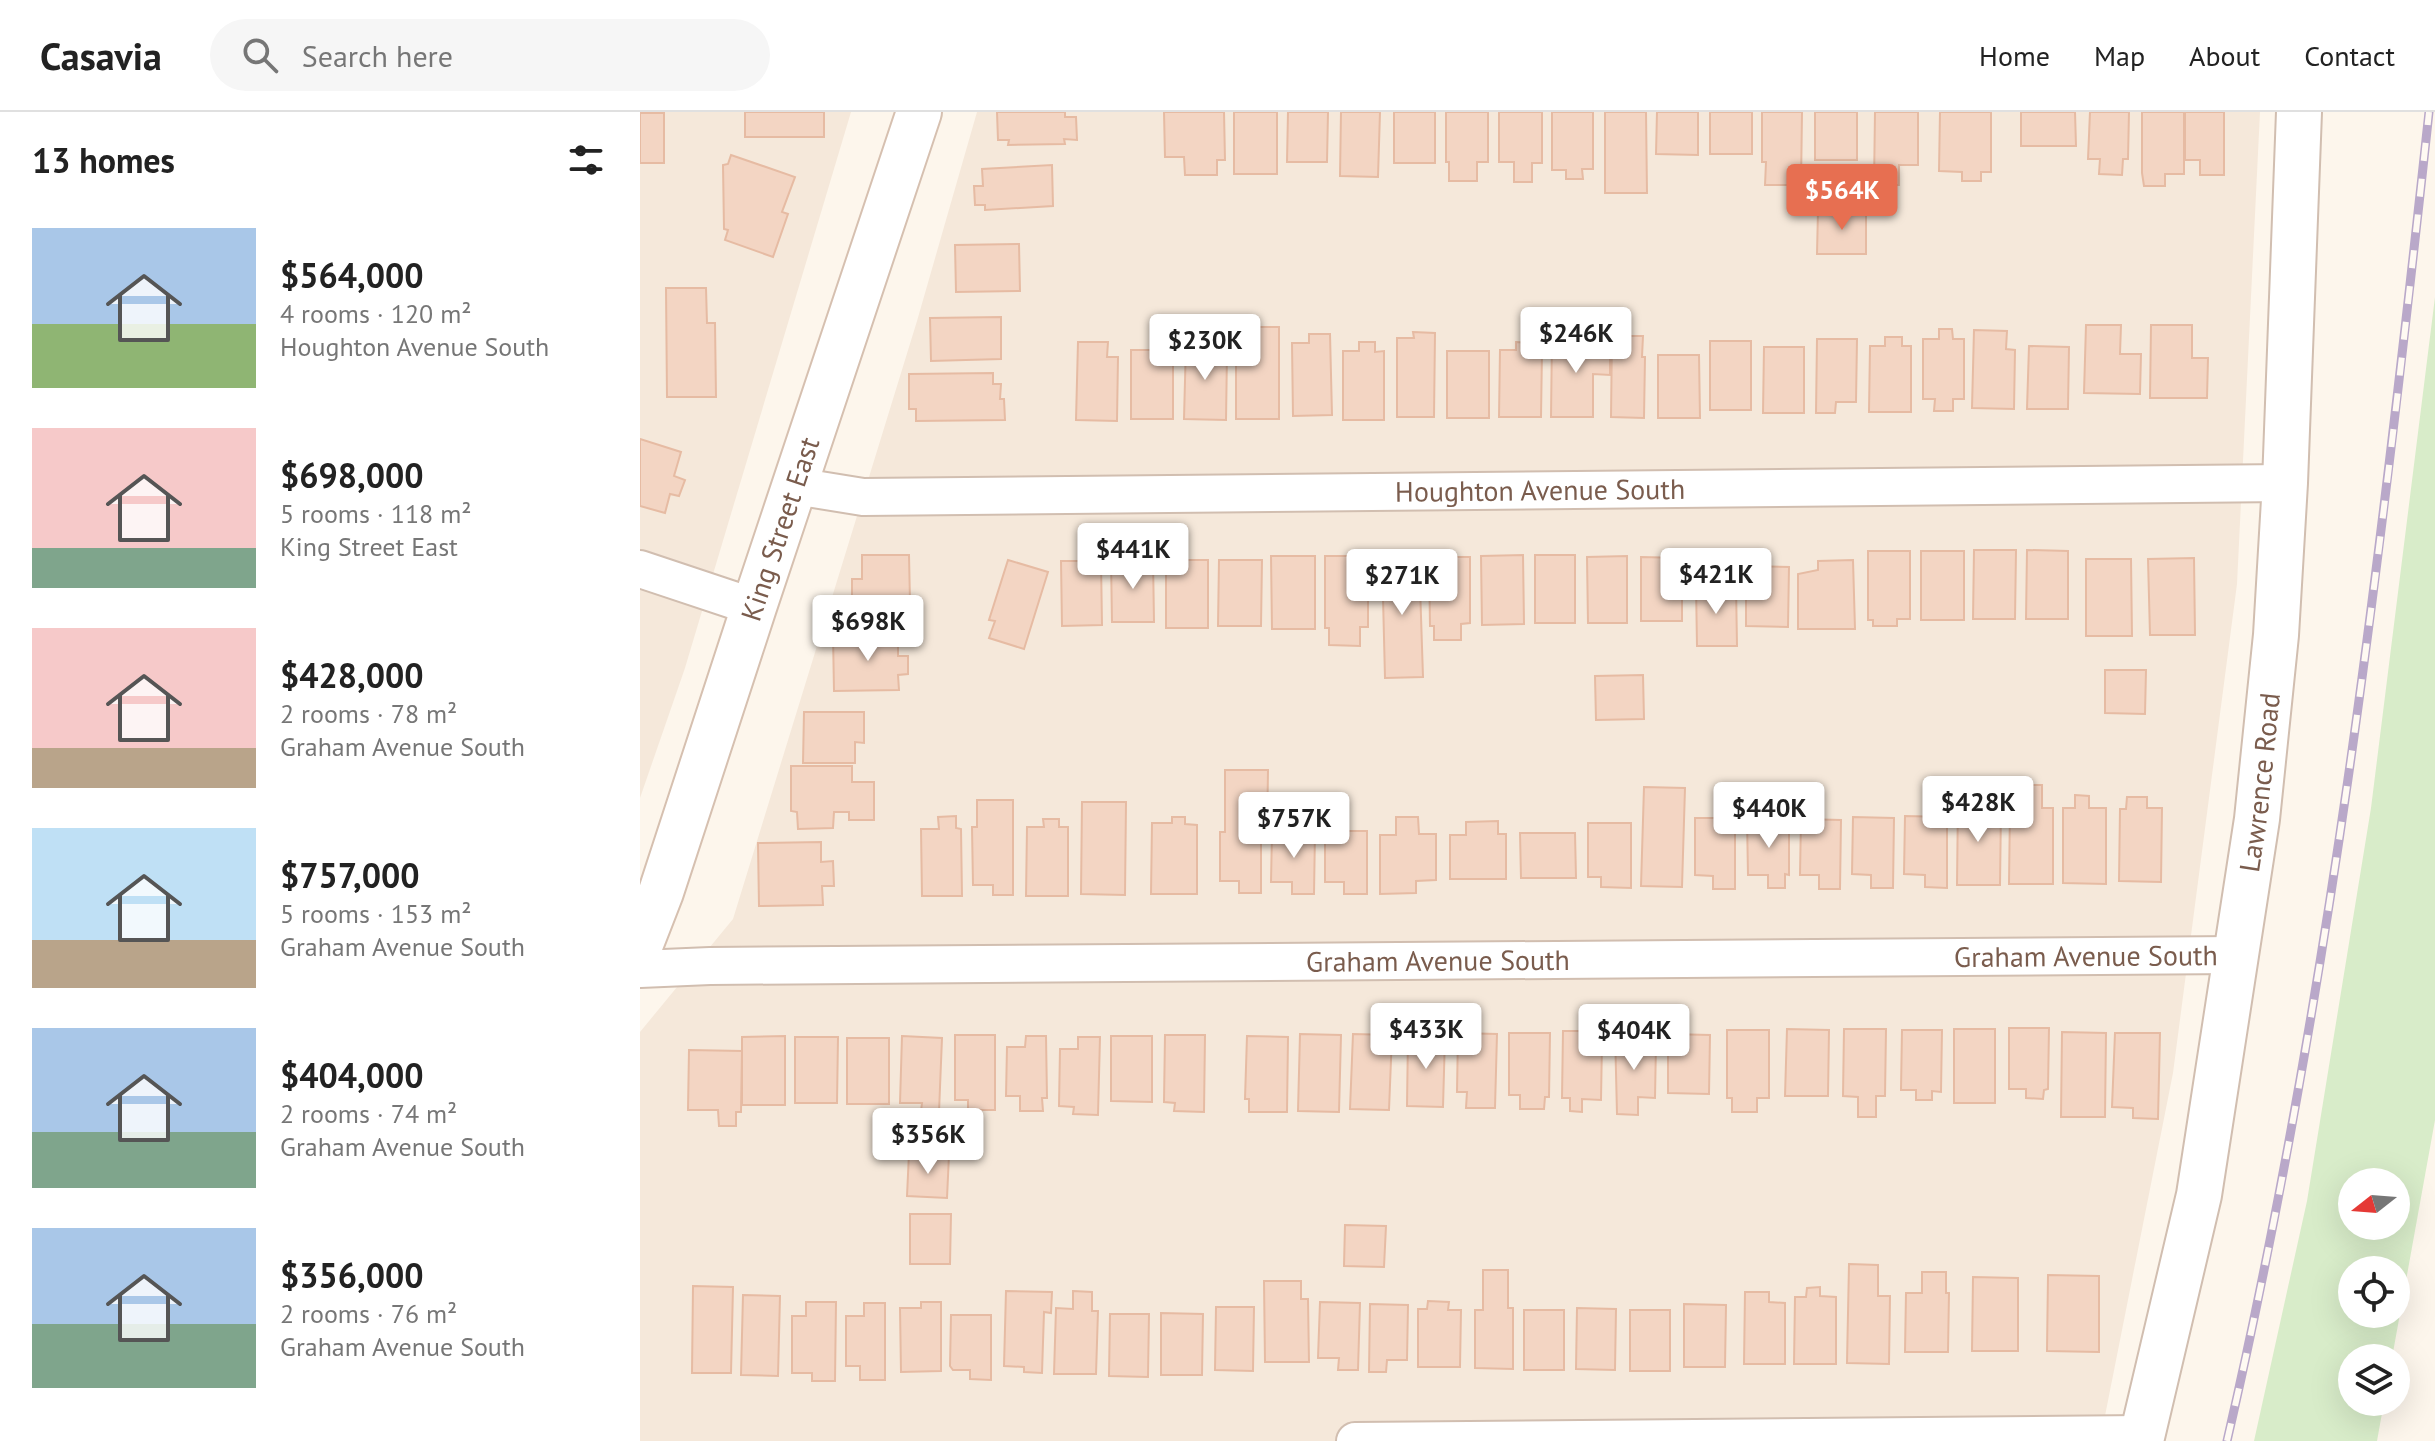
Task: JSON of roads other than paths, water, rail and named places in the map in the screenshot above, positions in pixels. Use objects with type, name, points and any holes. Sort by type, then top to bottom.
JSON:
[{"type":"street","name":"King Street East","points":[[640,946],[661,892],[919,112]]},
{"type":"street","name":"Lawrence Road","points":[[2142,1438],[2199,1195],[2257,819],[2276,635],[2299,112]]},
{"type":"street","name":"Houghton Avenue South","points":[[795,486],[863,497],[2285,483]]},
{"type":"street","points":[[640,569],[754,607]]},
{"type":"street","name":"Graham Avenue South","points":[[640,969],[2237,955]]},
{"type":"street","points":[[1355,1441],[2142,1438]]},
{"type":"railway","points":[[2227,1441],[2263,1277],[2323,946],[2371,613],[2429,112]]}]
